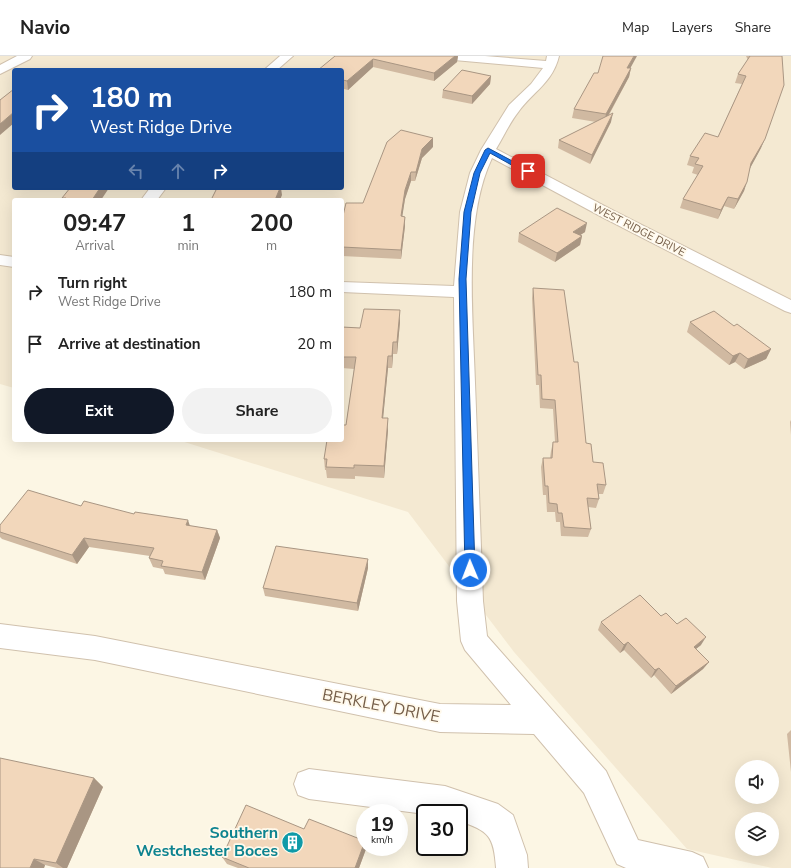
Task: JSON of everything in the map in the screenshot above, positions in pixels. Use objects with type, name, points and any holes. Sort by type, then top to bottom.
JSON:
[{"type":"street","points":[[0,70],[26,56]]},
{"type":"street","points":[[272,68],[287,56]]},
{"type":"street","points":[[454,56],[506,62],[552,61]]},
{"type":"street","points":[[552,61],[536,86],[514,108],[488,150],[477,173],[468,212],[463,292],[470,601],[474,641],[595,782],[630,860],[692,868]]},
{"type":"street","name":"WEST RIDGE DRIVE","points":[[488,150],[608,214],[791,307]]},
{"type":"street","points":[[0,260],[12,262]]},
{"type":"street","points":[[344,287],[463,292]]},
{"type":"street","name":"BERKLEY DRIVE","points":[[0,636],[95,648],[440,718],[541,720]]},
{"type":"street","points":[[309,784],[445,801],[487,815],[502,826],[511,855],[512,868]]},
{"type":"shaded area","points":[[0,56],[791,56],[791,868],[772,868],[687,849],[514,652],[408,512],[184,442],[344,442],[344,198],[12,198],[12,387],[0,384]]},
{"type":"building","points":[[335,56],[455,56],[434,73],[373,59],[347,81],[344,80],[344,68],[320,68]]},
{"type":"building","points":[[603,56],[634,56],[627,68],[631,68],[606,114],[574,109],[594,73],[598,73]]},
{"type":"building","points":[[750,56],[782,56],[784,85],[765,139],[751,163],[747,182],[738,199],[728,197],[721,210],[683,199],[703,166],[695,164],[699,158],[690,156],[705,133],[718,137],[746,76],[738,74]]},
{"type":"building","points":[[462,70],[491,76],[472,96],[443,90]]},
{"type":"building","points":[[12,91],[12,114],[0,124],[0,100]]},
{"type":"building","points":[[613,113],[592,155],[559,140]]},
{"type":"building","points":[[401,130],[433,138],[422,149],[416,172],[411,172],[405,190],[401,216],[405,217],[401,250],[344,247],[344,212],[346,203],[363,203],[387,142]]},
{"type":"building","points":[[68,190],[99,190],[93,198],[62,198]]},
{"type":"building","points":[[216,190],[279,190],[276,198],[212,198]]},
{"type":"building","points":[[557,208],[587,223],[573,232],[582,236],[557,253],[519,233]]},
{"type":"building","points":[[533,288],[564,290],[574,362],[578,362],[586,443],[591,444],[593,462],[603,463],[606,485],[597,484],[599,499],[587,498],[591,529],[564,527],[562,513],[558,513],[557,504],[549,503],[548,486],[545,486],[543,458],[552,458],[553,442],[558,442],[555,400],[542,399],[541,375],[538,375]]},
{"type":"building","points":[[364,309],[400,310],[397,342],[393,342],[392,356],[388,356],[382,418],[388,418],[384,466],[354,465],[354,468],[326,467],[327,459],[324,459],[327,442],[344,442],[344,425],[346,425],[356,357],[344,357],[344,327],[360,328]]},
{"type":"building","points":[[714,311],[734,326],[737,324],[771,349],[748,359],[740,353],[733,356],[690,322]]},
{"type":"building","points":[[28,490],[81,506],[84,501],[134,514],[135,512],[188,520],[186,525],[217,530],[202,572],[161,566],[163,561],[149,558],[154,548],[84,538],[72,555],[0,532],[0,525]]},
{"type":"building","points":[[276,546],[368,559],[357,603],[263,588]]},
{"type":"building","points":[[640,595],[661,616],[666,613],[677,624],[686,618],[706,637],[694,647],[709,662],[676,686],[659,668],[655,670],[628,642],[624,645],[601,622]]},
{"type":"building","points":[[0,758],[94,778],[56,863],[34,859],[30,868],[0,868]]},
{"type":"building","name":"Southern Westchester Boces","points":[[246,805],[304,829],[309,819],[356,837],[356,856],[359,856],[355,868],[249,868],[222,857]]},
{"type":"place","name":"Southern Westchester Boces","points":[[293,842]]},
{"type":"route","points":[[470,570],[463,279],[468,212],[477,173],[488,150],[528,171]]}]
